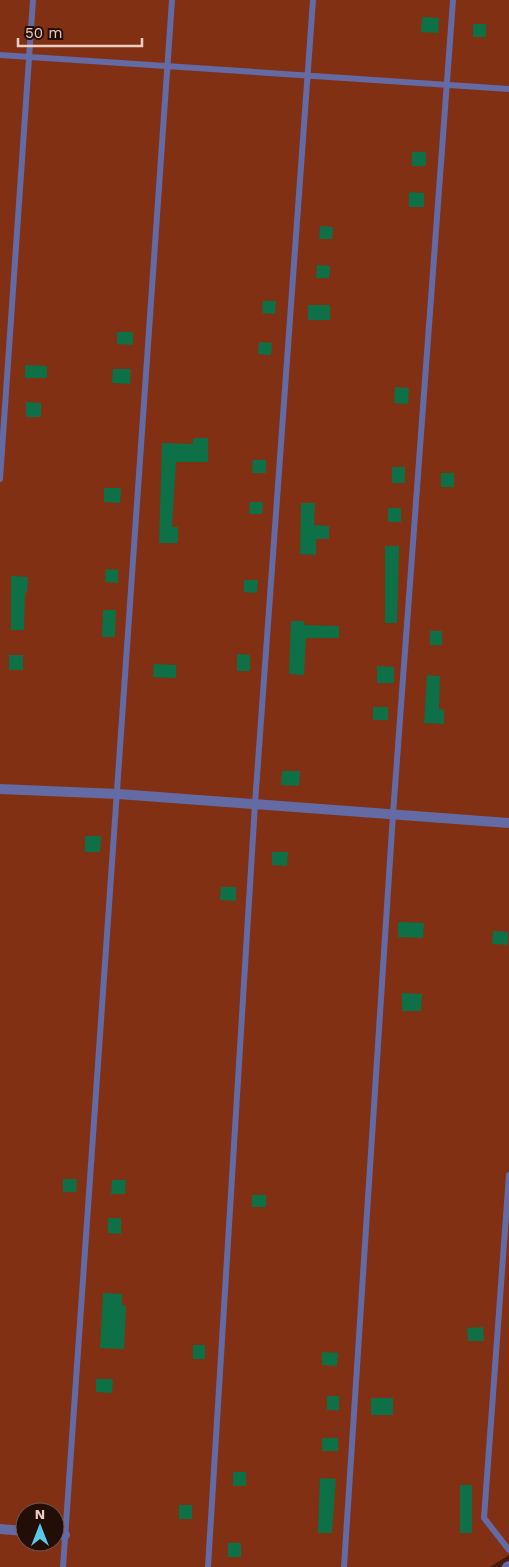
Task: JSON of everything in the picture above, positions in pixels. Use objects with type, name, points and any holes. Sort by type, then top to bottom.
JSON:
[{"type":"street","points":[[0,789],[118,794],[509,823]]},
{"type":"street","points":[[0,1529],[15,1531]]},
{"type":"lane","points":[[0,478],[33,0]]},
{"type":"lane","points":[[63,1502],[118,794],[172,0]]},
{"type":"lane","points":[[208,1567],[255,804],[313,0]]},
{"type":"lane","points":[[344,1567],[393,814],[453,0]]},
{"type":"lane","points":[[0,55],[509,89]]},
{"type":"lane","points":[[509,1175],[484,1518],[509,1550]]},
{"type":"lane","points":[[62,1552],[63,1567]]},
{"type":"shaded area","points":[[0,0],[509,0],[509,1555],[490,1567],[0,1567]]},
{"type":"building","points":[[422,17],[439,18],[438,33],[421,32]]},
{"type":"building","points":[[473,24],[486,24],[486,37],[473,37]]},
{"type":"building","points":[[412,152],[426,152],[426,166],[412,166]]},
{"type":"building","points":[[409,192],[424,193],[424,207],[409,207]]},
{"type":"building","points":[[320,226],[333,227],[332,239],[319,239]]},
{"type":"building","points":[[317,265],[330,266],[329,278],[316,278]]},
{"type":"building","points":[[263,301],[276,301],[275,314],[262,313]]},
{"type":"building","points":[[308,305],[330,305],[330,320],[308,320]]},
{"type":"building","points":[[117,332],[133,332],[133,345],[117,344]]},
{"type":"building","points":[[259,342],[272,343],[271,355],[258,354]]},
{"type":"building","points":[[25,365],[47,366],[47,378],[25,378]]},
{"type":"building","points":[[113,369],[131,369],[130,384],[112,383]]},
{"type":"building","points":[[395,387],[409,388],[408,404],[394,403]]},
{"type":"building","points":[[26,402],[41,403],[41,417],[26,417]]},
{"type":"building","points":[[193,438],[208,438],[208,462],[176,462],[172,527],[178,527],[178,543],[159,543],[162,443],[193,444]]},
{"type":"building","points":[[253,460],[266,460],[266,473],[252,473]]},
{"type":"building","points":[[392,467],[405,467],[405,483],[392,483]]},
{"type":"building","points":[[441,473],[454,473],[454,487],[441,487]]},
{"type":"building","points":[[104,488],[121,488],[120,503],[104,502]]},
{"type":"building","points":[[250,502],[263,502],[262,514],[249,514]]},
{"type":"building","points":[[301,503],[315,503],[314,525],[329,526],[329,539],[316,539],[316,555],[300,554]]},
{"type":"building","points":[[388,508],[401,508],[401,522],[388,522]]},
{"type":"building","points":[[385,546],[399,546],[397,623],[385,623]]},
{"type":"building","points":[[106,569],[118,570],[118,583],[105,582]]},
{"type":"building","points":[[11,576],[28,577],[27,593],[25,593],[24,630],[11,630]]},
{"type":"building","points":[[244,580],[258,580],[257,593],[244,592]]},
{"type":"building","points":[[103,610],[116,610],[115,637],[102,637]]},
{"type":"building","points":[[291,621],[304,621],[304,625],[339,626],[339,638],[306,638],[304,675],[289,674]]},
{"type":"building","points":[[430,631],[442,631],[442,645],[430,645]]},
{"type":"building","points":[[237,654],[250,655],[250,671],[237,671]]},
{"type":"building","points":[[9,655],[23,655],[23,670],[9,670]]},
{"type":"building","points":[[154,664],[176,665],[176,678],[153,677]]},
{"type":"building","points":[[377,666],[394,667],[394,683],[377,683]]},
{"type":"building","points":[[427,675],[440,676],[439,709],[444,710],[444,724],[424,723]]},
{"type":"building","points":[[373,707],[388,707],[388,720],[373,720]]},
{"type":"building","points":[[282,771],[300,771],[299,786],[281,785]]},
{"type":"building","points":[[85,836],[101,836],[100,852],[85,852]]},
{"type":"building","points":[[272,852],[288,852],[287,866],[272,865]]},
{"type":"building","points":[[221,887],[236,887],[236,901],[220,900]]},
{"type":"building","points":[[398,922],[424,923],[423,938],[398,937]]},
{"type":"building","points":[[493,931],[508,932],[508,945],[492,944]]},
{"type":"building","points":[[402,993],[422,994],[421,1011],[402,1011]]},
{"type":"building","points":[[63,1179],[77,1179],[76,1192],[63,1192]]},
{"type":"building","points":[[112,1180],[126,1180],[125,1194],[111,1194]]},
{"type":"building","points":[[252,1195],[266,1195],[266,1207],[252,1207]]},
{"type":"building","points":[[108,1218],[121,1218],[121,1234],[108,1233]]},
{"type":"building","points":[[103,1293],[122,1294],[122,1305],[126,1306],[124,1349],[100,1348]]},
{"type":"building","points":[[483,1327],[484,1341],[468,1341],[467,1328]]},
{"type":"building","points":[[193,1345],[205,1345],[205,1359],[193,1359]]},
{"type":"building","points":[[322,1352],[338,1353],[337,1366],[322,1365]]},
{"type":"building","points":[[96,1379],[113,1379],[112,1393],[96,1392]]},
{"type":"building","points":[[327,1396],[339,1396],[339,1410],[327,1410]]},
{"type":"building","points":[[371,1398],[393,1398],[393,1415],[371,1415]]},
{"type":"building","points":[[322,1438],[338,1438],[338,1451],[322,1451]]},
{"type":"building","points":[[233,1472],[246,1472],[246,1486],[233,1486]]},
{"type":"building","points":[[320,1478],[336,1479],[332,1533],[318,1533]]},
{"type":"building","points":[[460,1485],[472,1485],[472,1533],[460,1533]]},
{"type":"building","points":[[179,1505],[192,1505],[192,1519],[179,1519]]},
{"type":"building","points":[[228,1543],[241,1543],[241,1557],[228,1557]]}]
